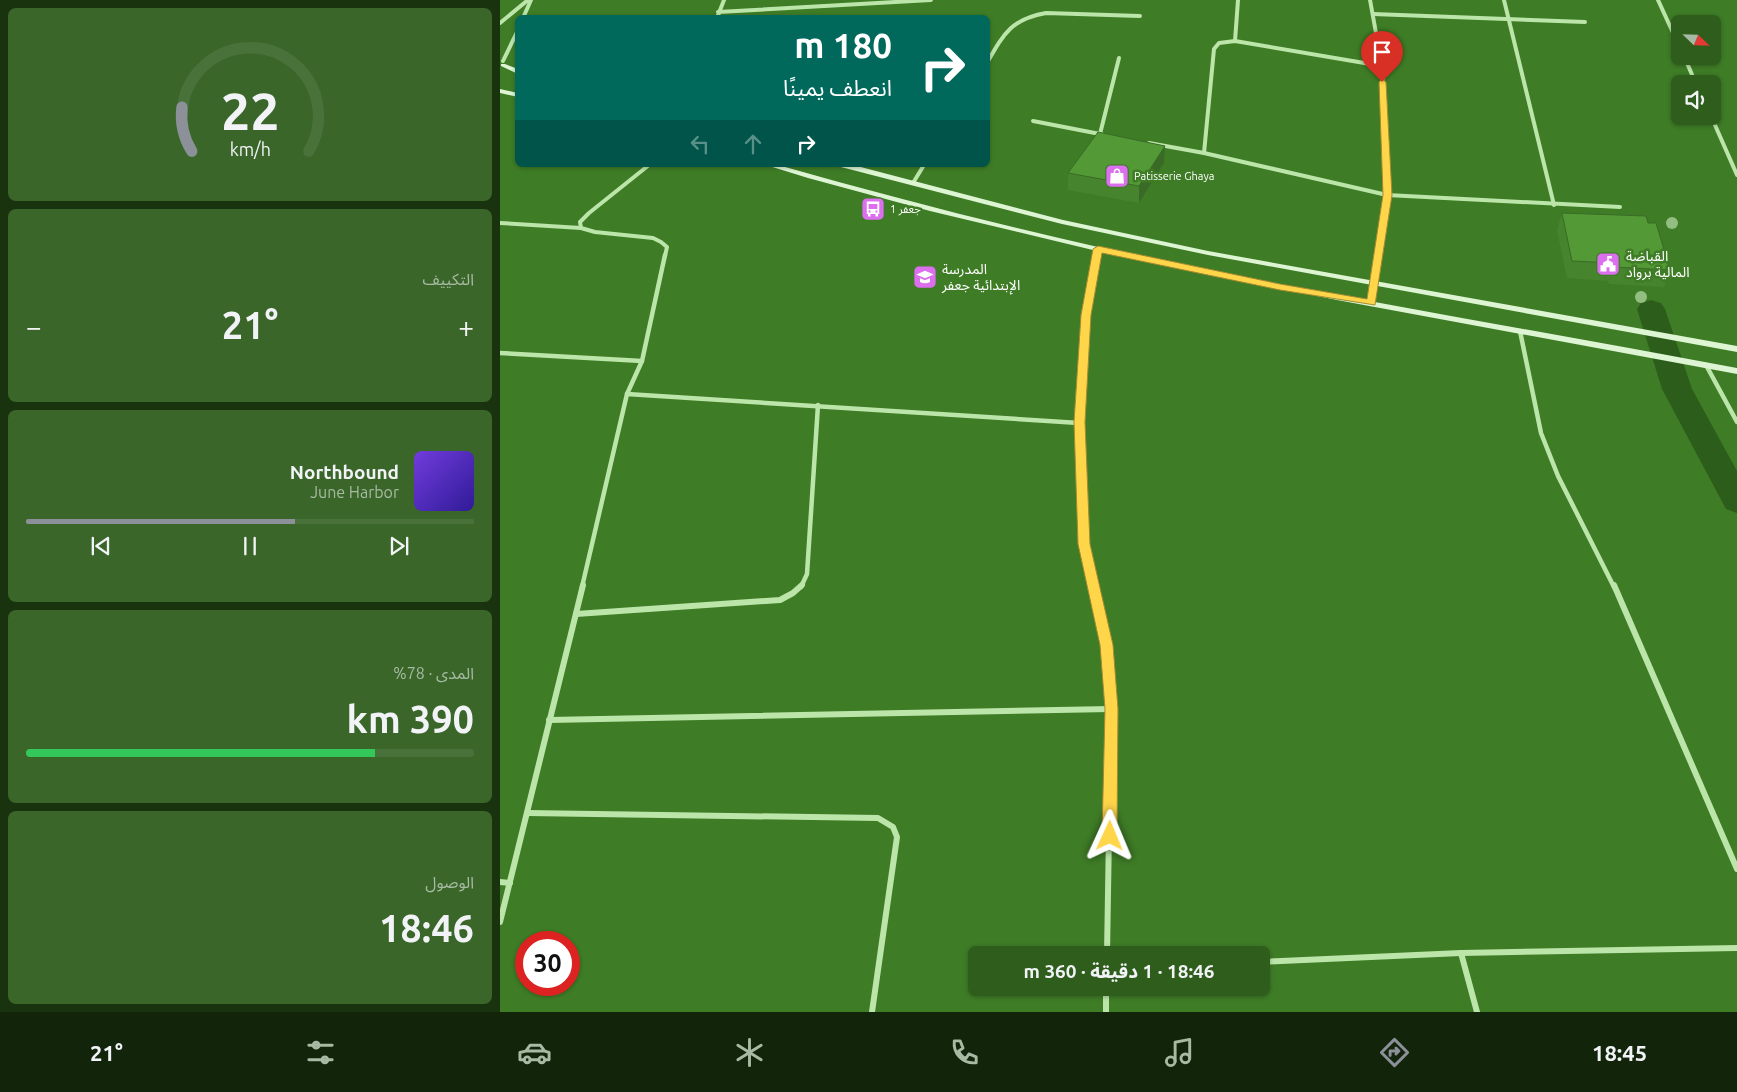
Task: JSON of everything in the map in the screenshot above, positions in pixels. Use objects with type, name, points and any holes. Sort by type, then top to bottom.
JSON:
[{"type":"street","points":[[524,15],[529,0]]},
{"type":"street","points":[[500,23],[529,0]]},
{"type":"street","points":[[718,15],[724,0]]},
{"type":"street","points":[[718,12],[931,0]]},
{"type":"street","points":[[1235,41],[1238,0]]},
{"type":"street","points":[[1370,0],[1382,66],[1387,195],[1371,303]]},
{"type":"street","points":[[1504,0],[1554,205]]},
{"type":"street","points":[[1658,0],[1671,28]]},
{"type":"street","points":[[990,58],[1008,27],[1019,19],[1032,14],[1140,16]]},
{"type":"street","points":[[1373,14],[1585,22]]},
{"type":"street","points":[[515,36],[502,63],[515,70]]},
{"type":"street","points":[[1204,153],[1214,49],[1219,43],[1235,41],[1382,66]]},
{"type":"street","points":[[1100,134],[1119,58]]},
{"type":"street","points":[[500,91],[515,94]]},
{"type":"street","points":[[1032,121],[1109,136]]},
{"type":"street","points":[[1715,125],[1737,175]]},
{"type":"street","points":[[1147,143],[1204,153],[1387,195],[1620,207]]},
{"type":"street","points":[[581,228],[580,222],[589,213],[646,167]]},
{"type":"street","points":[[777,167],[947,213],[1098,249],[1280,287],[1737,371]]},
{"type":"street","points":[[852,167],[1091,228],[1208,253],[1737,349]]},
{"type":"street","points":[[913,183],[923,167]]},
{"type":"street","points":[[500,223],[581,228],[591,232],[653,238],[664,243],[667,248],[642,361],[627,394],[576,614],[500,922]]},
{"type":"street","points":[[1098,249],[1086,315],[1079,422],[1084,544],[1106,645],[1111,709],[1107,946]]},
{"type":"street","points":[[1520,331],[1541,433],[1558,476],[1598,548],[1737,869]]},
{"type":"street","points":[[500,353],[642,361]]},
{"type":"street","points":[[1706,365],[1737,422]]},
{"type":"street","points":[[627,394],[1079,422]]},
{"type":"street","points":[[576,614],[780,600],[796,593],[804,586],[807,574],[818,405]]},
{"type":"street","points":[[549,720],[1111,709]]},
{"type":"street","points":[[527,813],[878,818],[893,827],[897,837],[872,1012]]},
{"type":"street","points":[[500,882],[510,883]]},
{"type":"street","points":[[1270,962],[1461,953],[1737,948]]},
{"type":"street","points":[[1461,953],[1477,1012]]},
{"type":"street","points":[[1106,996],[1106,1012]]},
{"type":"building","points":[[1098,132],[1165,146],[1139,186],[1068,173]]},
{"type":"building","points":[[1562,213],[1646,216],[1648,223],[1656,223],[1670,270],[1614,267],[1613,263],[1572,261]]},
{"type":"waterway","points":[[1651,309],[1677,389],[1737,501]]},
{"type":"place","name":"Patisserie Ghaya","points":[[1117,176]]},
{"type":"place","name":"جعفر 1","points":[[873,209]]},
{"type":"place","name":"القباضة المالية برواد","points":[[1608,264]]},
{"type":"place","name":"المدرسة الإبتدائية جعفر","points":[[925,277]]},
{"type":"route","points":[[1110,836],[1111,709],[1106,645],[1084,544],[1079,422],[1086,315],[1098,249],[1280,287],[1371,303],[1387,195],[1382,82]]}]
